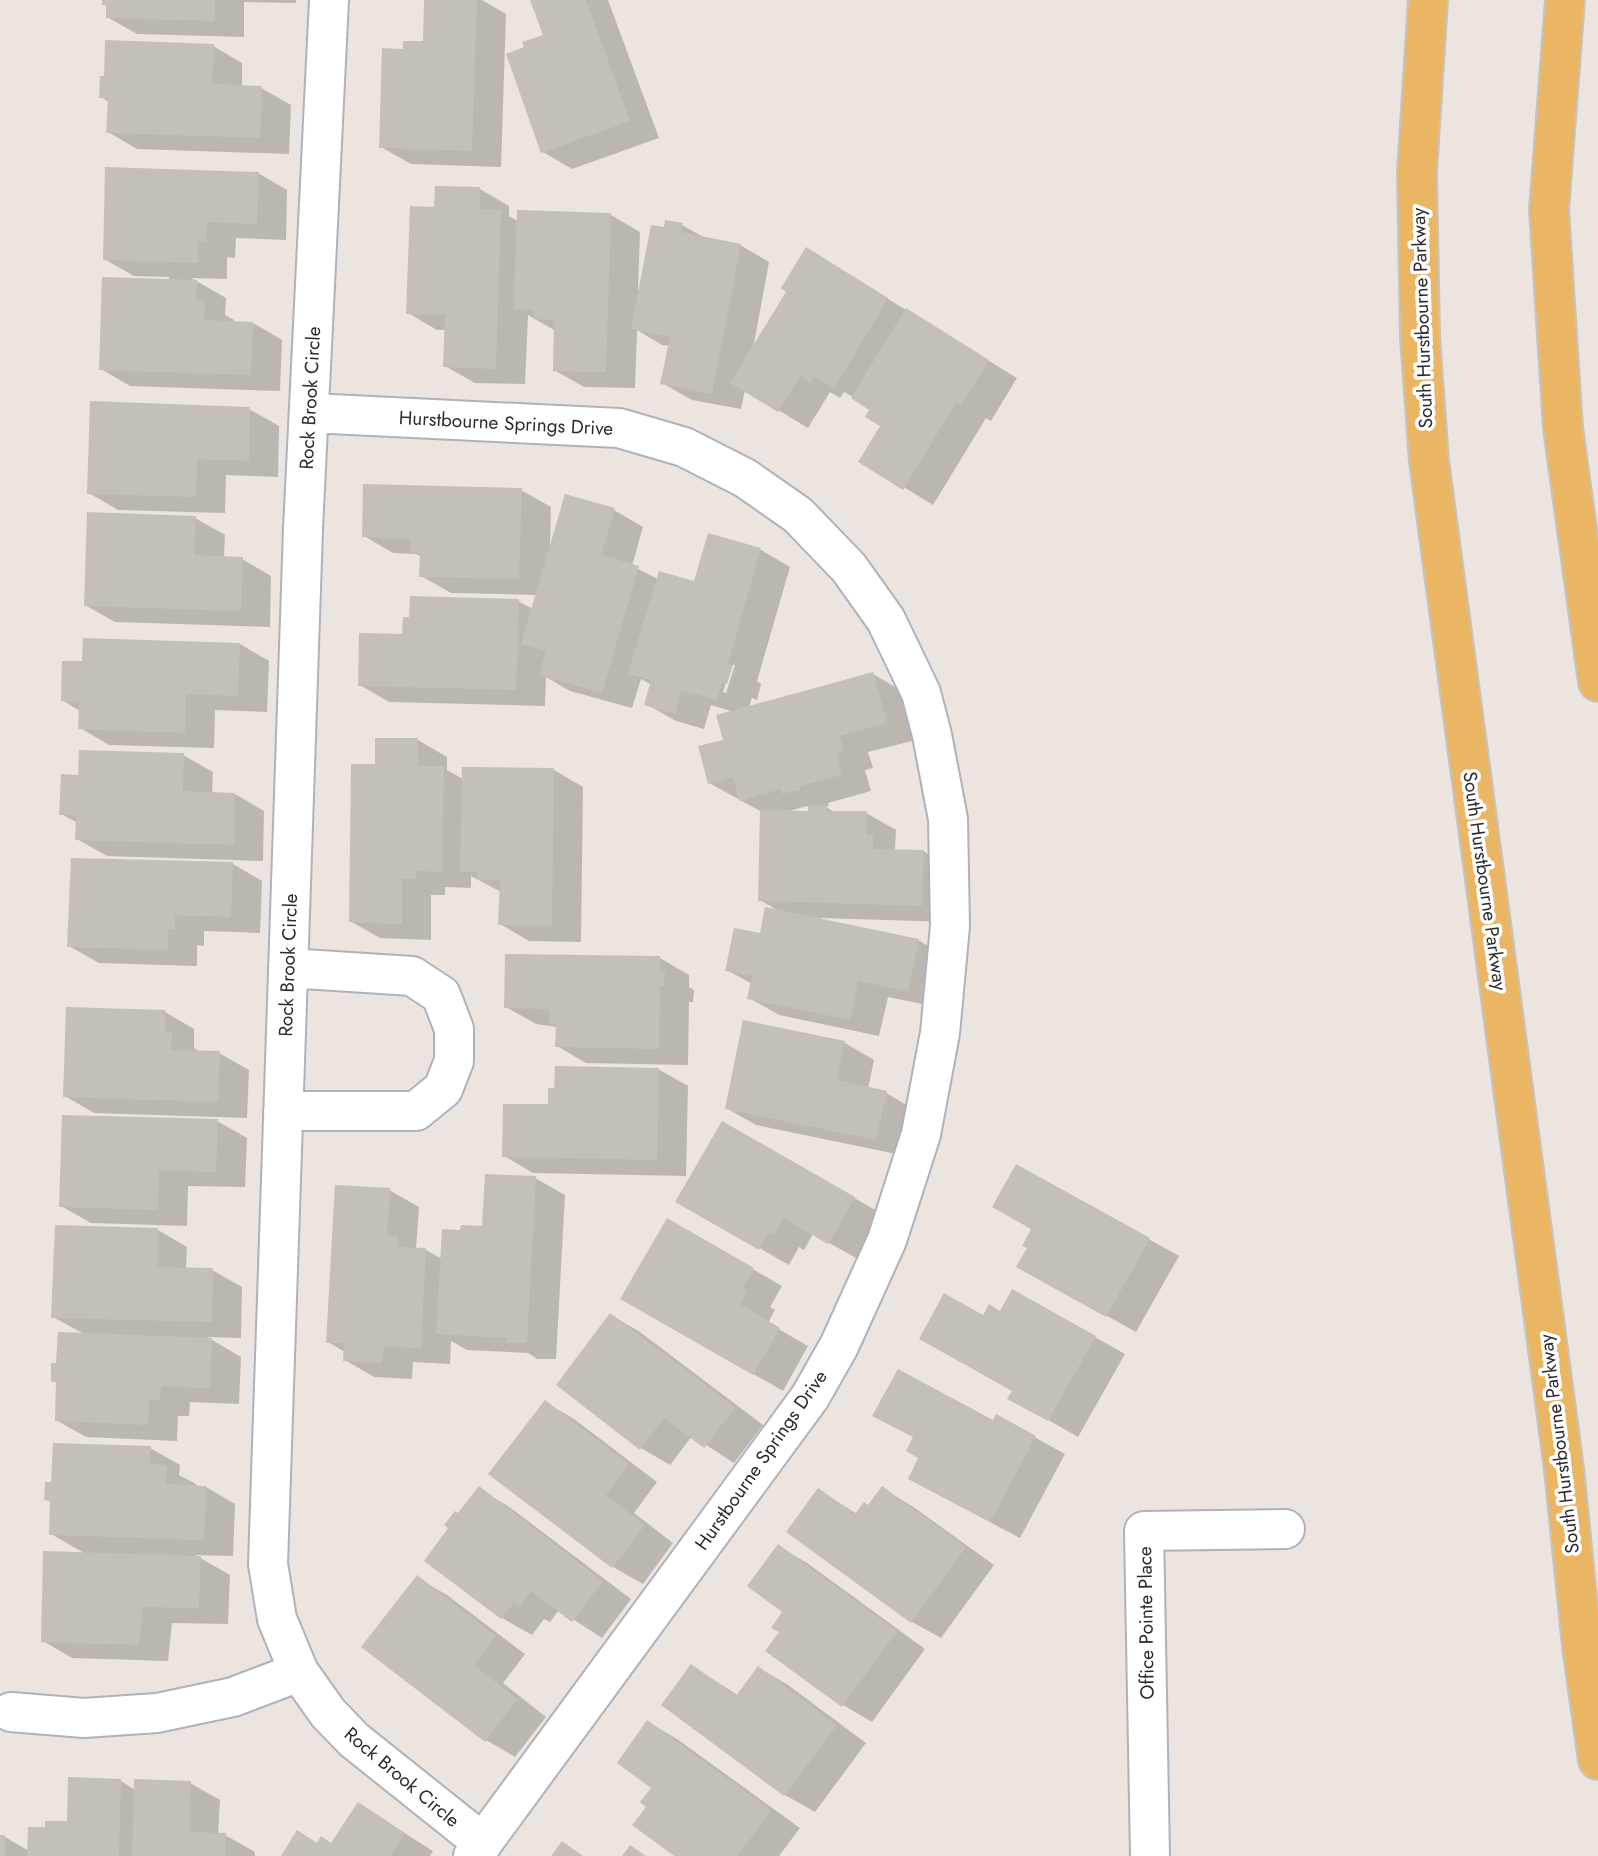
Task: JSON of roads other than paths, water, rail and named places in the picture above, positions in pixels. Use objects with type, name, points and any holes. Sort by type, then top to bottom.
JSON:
[{"type":"main road","name":"South Hurstbourne Parkway","points":[[1427,0],[1417,172],[1420,337],[1429,461],[1562,1455],[1598,1760]]},
{"type":"main road","points":[[1565,0],[1549,210],[1563,428],[1598,682]]},
{"type":"street","name":"Rock Brook Circle","points":[[329,0],[303,530],[268,1564],[277,1619],[299,1672],[328,1713],[354,1740],[478,1850]]},
{"type":"street","name":"Hurstbourne Springs Drive","points":[[310,413],[618,428],[684,447],[746,478],[798,515],[849,568],[886,620],[920,694],[932,735],[948,819],[950,926],[940,1033],[920,1134],[887,1240],[839,1346],[810,1397],[478,1850]]},
{"type":"street","points":[[283,1111],[416,1111],[443,1089],[454,1061],[454,1029],[441,995],[412,976],[288,968]]},
{"type":"street","name":"Office Pointe Place","points":[[1150,1856],[1144,1531],[1285,1529]]},
{"type":"street","points":[[11,1712],[84,1717],[157,1713],[233,1697],[299,1672]]}]
